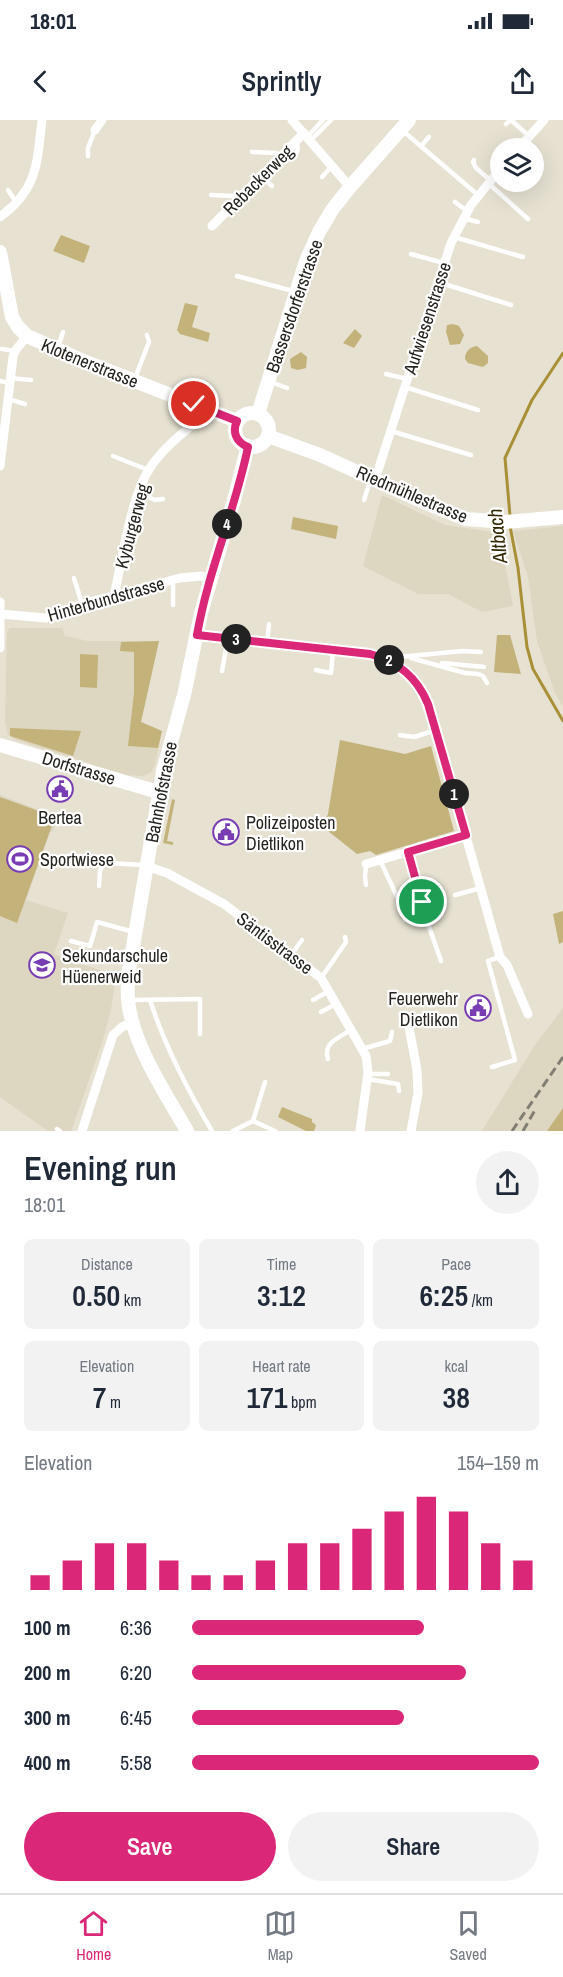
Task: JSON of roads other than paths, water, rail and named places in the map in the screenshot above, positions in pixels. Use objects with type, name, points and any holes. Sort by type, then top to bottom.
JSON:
[{"type":"street","points":[[0,217],[16,202],[34,177],[42,120]]},
{"type":"street","points":[[94,130],[102,120]]},
{"type":"street","name":"Rebackerweg","points":[[292,120],[350,187]]},
{"type":"street","points":[[529,136],[544,120]]},
{"type":"street","name":"Bassersdorferstrasse","points":[[258,414],[296,292],[319,232],[350,187],[369,171],[405,125]]},
{"type":"street","name":"Rebackerweg","points":[[212,226],[281,155],[296,141],[307,137]]},
{"type":"street","name":"Aufwiesenstrasse","points":[[373,480],[454,237],[465,214],[489,181]]},
{"type":"street","name":"Klotenerstrasse","points":[[0,252],[12,317],[27,336],[237,421]]},
{"type":"street","points":[[0,466],[7,381],[15,351],[27,336]]},
{"type":"street","name":"Kyburgerweg","points":[[114,596],[138,493],[148,470],[167,447],[210,411]]},
{"type":"street","points":[[246,414],[258,414],[266,420],[268,436],[262,444],[248,447],[239,441],[235,426],[237,421],[246,414]]},
{"type":"street","name":"Riedmühlestrasse","points":[[268,436],[320,455],[451,514],[474,520],[498,522],[563,518]]},
{"type":"street","name":"Bahnhofstrasse","points":[[187,1131],[155,1074],[132,1023],[128,1000],[129,970],[158,792],[184,695],[210,578],[248,447]]},
{"type":"street","name":"Hinterbundstrasse","points":[[0,614],[46,618],[82,604],[173,580],[201,576],[210,578]]},
{"type":"street","points":[[0,602],[0,648]]},
{"type":"street","points":[[197,635],[370,654],[386,658],[418,684],[428,704],[436,730],[500,957],[507,965],[528,1014]]},
{"type":"street","name":"Dorfstrasse","points":[[0,745],[158,792]]},
{"type":"street","points":[[366,864],[466,835]]},
{"type":"street","name":"Säntisstrasse","points":[[146,866],[167,873],[224,904],[321,978],[362,1049],[368,1064],[360,1131]]},
{"type":"street","points":[[82,1131],[113,1035],[122,1027],[132,1023]]},
{"type":"street","points":[[409,1027],[417,1070],[418,1093],[411,1131]]},
{"type":"lane","points":[[307,137],[323,120]]},
{"type":"lane","points":[[307,137],[331,120]]},
{"type":"lane","points":[[506,124],[511,120],[529,136]]},
{"type":"lane","points":[[405,125],[421,146],[478,195]]},
{"type":"lane","points":[[88,156],[94,130]]},
{"type":"lane","points":[[421,146],[429,137]]},
{"type":"lane","points":[[293,158],[297,154],[296,141]]},
{"type":"lane","points":[[252,152],[281,155]]},
{"type":"lane","points":[[474,160],[476,168],[528,219]]},
{"type":"lane","points":[[322,177],[332,167]]},
{"type":"lane","points":[[261,176],[272,186]]},
{"type":"lane","points":[[8,190],[16,202]]},
{"type":"lane","points":[[211,195],[233,196],[239,199]]},
{"type":"lane","points":[[455,202],[465,214],[478,222]]},
{"type":"lane","points":[[454,237],[523,257]]},
{"type":"lane","points":[[411,254],[444,263]]},
{"type":"lane","points":[[237,276],[296,292]]},
{"type":"lane","points":[[438,282],[511,305]]},
{"type":"lane","points":[[57,349],[63,332]]},
{"type":"lane","points":[[134,381],[149,342],[147,335]]},
{"type":"lane","points":[[2,349],[15,351]]},
{"type":"lane","points":[[386,374],[478,410]]},
{"type":"lane","points":[[7,381],[31,380]]},
{"type":"lane","points":[[268,381],[287,388]]},
{"type":"lane","points":[[5,404],[25,404]]},
{"type":"lane","points":[[391,431],[471,455]]},
{"type":"lane","points":[[113,456],[148,470]]},
{"type":"lane","points":[[364,500],[373,480]]},
{"type":"lane","points":[[138,493],[155,500],[163,499]]},
{"type":"lane","points":[[74,578],[82,604]]},
{"type":"lane","points":[[173,580],[173,605]]},
{"type":"lane","points":[[267,643],[269,624]]},
{"type":"lane","points":[[222,671],[228,639]]},
{"type":"lane","points":[[316,670],[331,673],[333,650]]},
{"type":"lane","points":[[386,658],[463,651],[481,652]]},
{"type":"lane","points":[[406,657],[484,668]]},
{"type":"lane","points":[[430,662],[465,673],[478,674],[483,676],[487,683]]},
{"type":"lane","points":[[400,735],[414,737],[436,730]]},
{"type":"lane","points":[[408,852],[425,915],[441,961]]},
{"type":"lane","points":[[380,860],[405,914],[405,920]]},
{"type":"lane","points":[[99,886],[100,870],[105,863],[146,866]]},
{"type":"lane","points":[[366,864],[364,877],[366,885]]},
{"type":"lane","points":[[455,895],[481,888]]},
{"type":"lane","points":[[388,892],[394,889]]},
{"type":"lane","points":[[70,941],[90,946],[97,922],[134,932]]},
{"type":"lane","points":[[321,978],[346,942],[345,937]]},
{"type":"lane","points":[[291,955],[302,940]]},
{"type":"lane","points":[[492,1067],[515,1060],[488,961],[500,957]]},
{"type":"lane","points":[[313,999],[329,992]]},
{"type":"lane","points":[[128,1000],[201,999],[200,1034]]},
{"type":"lane","points":[[150,1000],[160,1032],[183,1081],[212,1131]]},
{"type":"lane","points":[[321,1012],[336,1004]]},
{"type":"lane","points":[[328,1059],[327,1047],[351,1030]]},
{"type":"lane","points":[[362,1049],[390,1041],[393,1037],[392,1032]]},
{"type":"lane","points":[[367,1077],[388,1074]]},
{"type":"lane","points":[[367,1077],[398,1084],[399,1091]]},
{"type":"lane","points":[[233,1131],[253,1121],[265,1082]]},
{"type":"lane","points":[[253,1121],[274,1131]]},
{"type":"waterway","name":"Altbach","points":[[510,516],[505,458],[532,400],[563,353]]},
{"type":"waterway","name":"Altbach","points":[[510,526],[518,568],[527,647],[533,669],[563,721]]},
{"type":"railway","points":[[512,1131],[563,1057]]},
{"type":"railway","points":[[523,1131],[535,1110]]},
{"type":"place","name":"Bertea","points":[[60,789]]},
{"type":"place","name":"Polizeiposten Dietlikon","points":[[226,832]]},
{"type":"place","name":"Sportwiese","points":[[20,859]]},
{"type":"place","name":"Sekundarschule Hüenerweid","points":[[42,965]]},
{"type":"place","name":"Feuerwehr Dietlikon","points":[[478,1008]]}]
